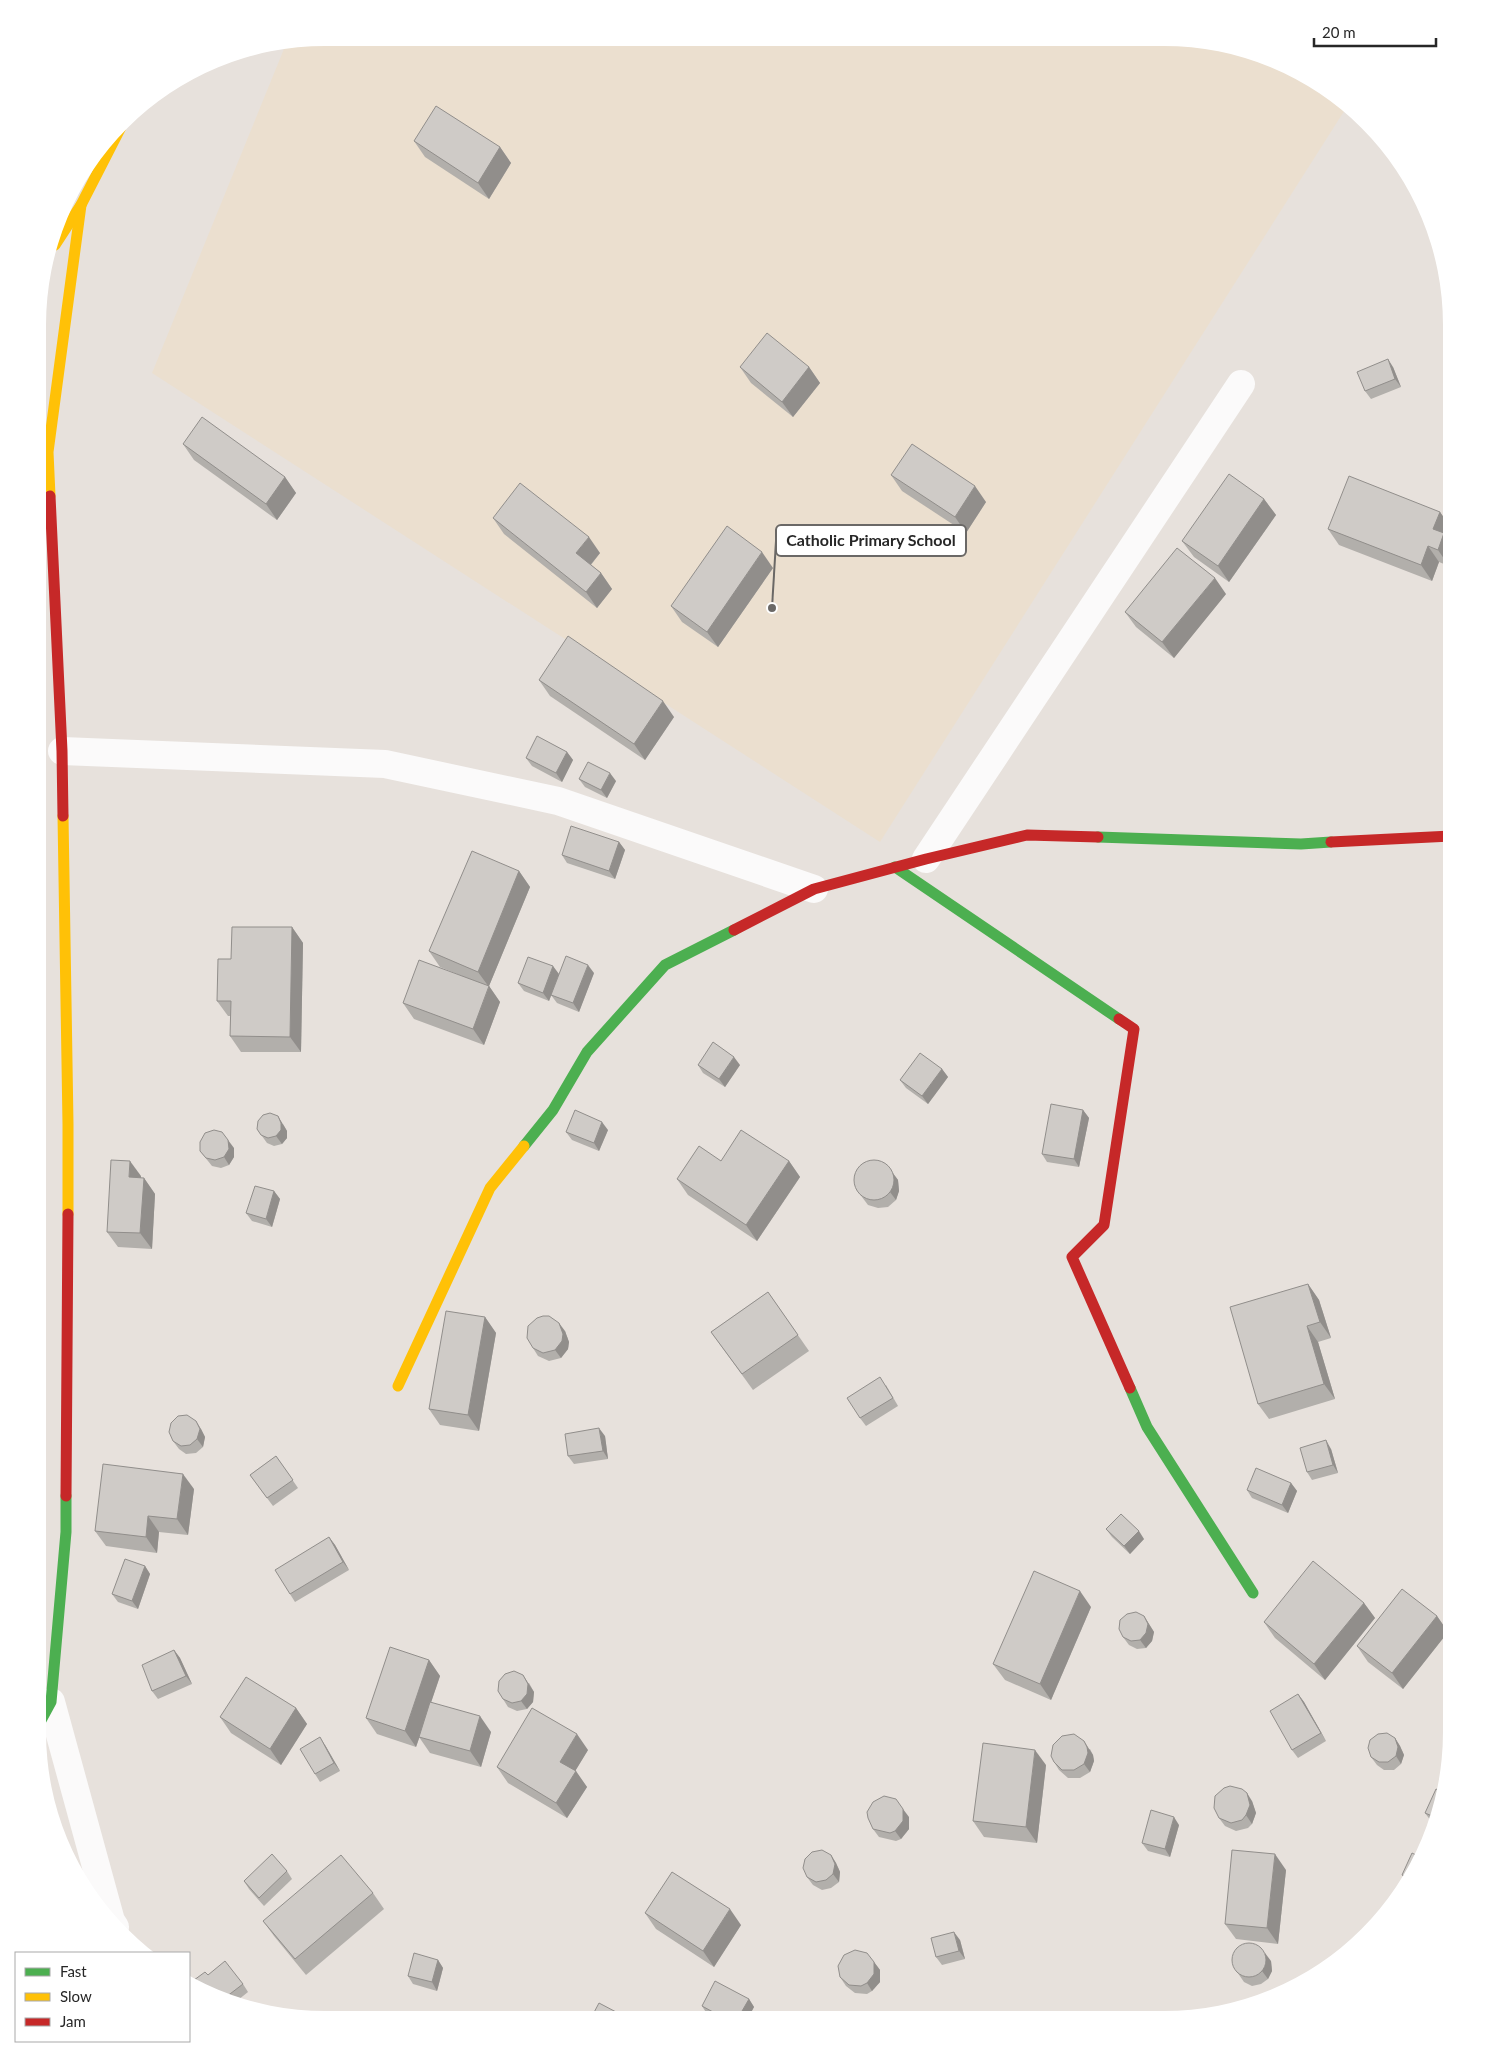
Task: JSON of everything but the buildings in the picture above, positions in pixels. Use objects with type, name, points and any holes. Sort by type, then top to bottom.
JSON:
[{"type":"street","points":[[62,233],[81,206],[110,148]]},
{"type":"street","points":[[81,206],[48,452],[62,751],[68,1124],[66,1532],[51,1702],[106,1904]]},
{"type":"street","points":[[926,859],[1241,384]]},
{"type":"street","points":[[62,751],[385,764],[558,801],[814,889]]},
{"type":"street","points":[[398,1386],[490,1188],[553,1110],[587,1052],[665,965],[814,889],[926,859],[1027,835],[1301,844],[1443,836]]},
{"type":"street","points":[[895,867],[1134,1029],[1104,1224],[1072,1257],[1147,1427],[1252,1593]]},
{"type":"street","points":[[46,1711],[51,1702]]},
{"type":"shaded area","points":[[326,46],[1182,47],[1218,52],[1253,61],[1287,75],[1319,93],[1343,112],[880,842],[152,373],[284,50]]},
{"type":"traffic: fast","points":[[1098,837],[1301,844],[1331,842]]},
{"type":"traffic: fast","points":[[895,867],[1119,1019]]},
{"type":"traffic: fast","points":[[524,1146],[553,1110],[587,1052],[665,965],[734,930]]},
{"type":"traffic: fast","points":[[1130,1388],[1147,1427],[1253,1593]]},
{"type":"traffic: fast","points":[[46,1711],[51,1702],[66,1532],[66,1496]]},
{"type":"traffic: slow","points":[[61,235],[81,205],[110,149]]},
{"type":"traffic: slow","points":[[50,496],[48,452],[81,205]]},
{"type":"traffic: slow","points":[[63,816],[68,1214]]},
{"type":"traffic: slow","points":[[398,1386],[490,1188],[524,1146]]},
{"type":"traffic: jam","points":[[50,496],[62,751],[63,816]]},
{"type":"traffic: jam","points":[[734,930],[814,889],[926,859],[1027,835],[1098,837]]},
{"type":"traffic: jam","points":[[1331,842],[1443,836]]},
{"type":"traffic: jam","points":[[1119,1019],[1134,1029],[1104,1225],[1072,1257],[1130,1388]]},
{"type":"traffic: jam","points":[[66,1496],[68,1214]]},
{"type":"place","name":"Catholic Primary School","points":[[772,608]]}]
